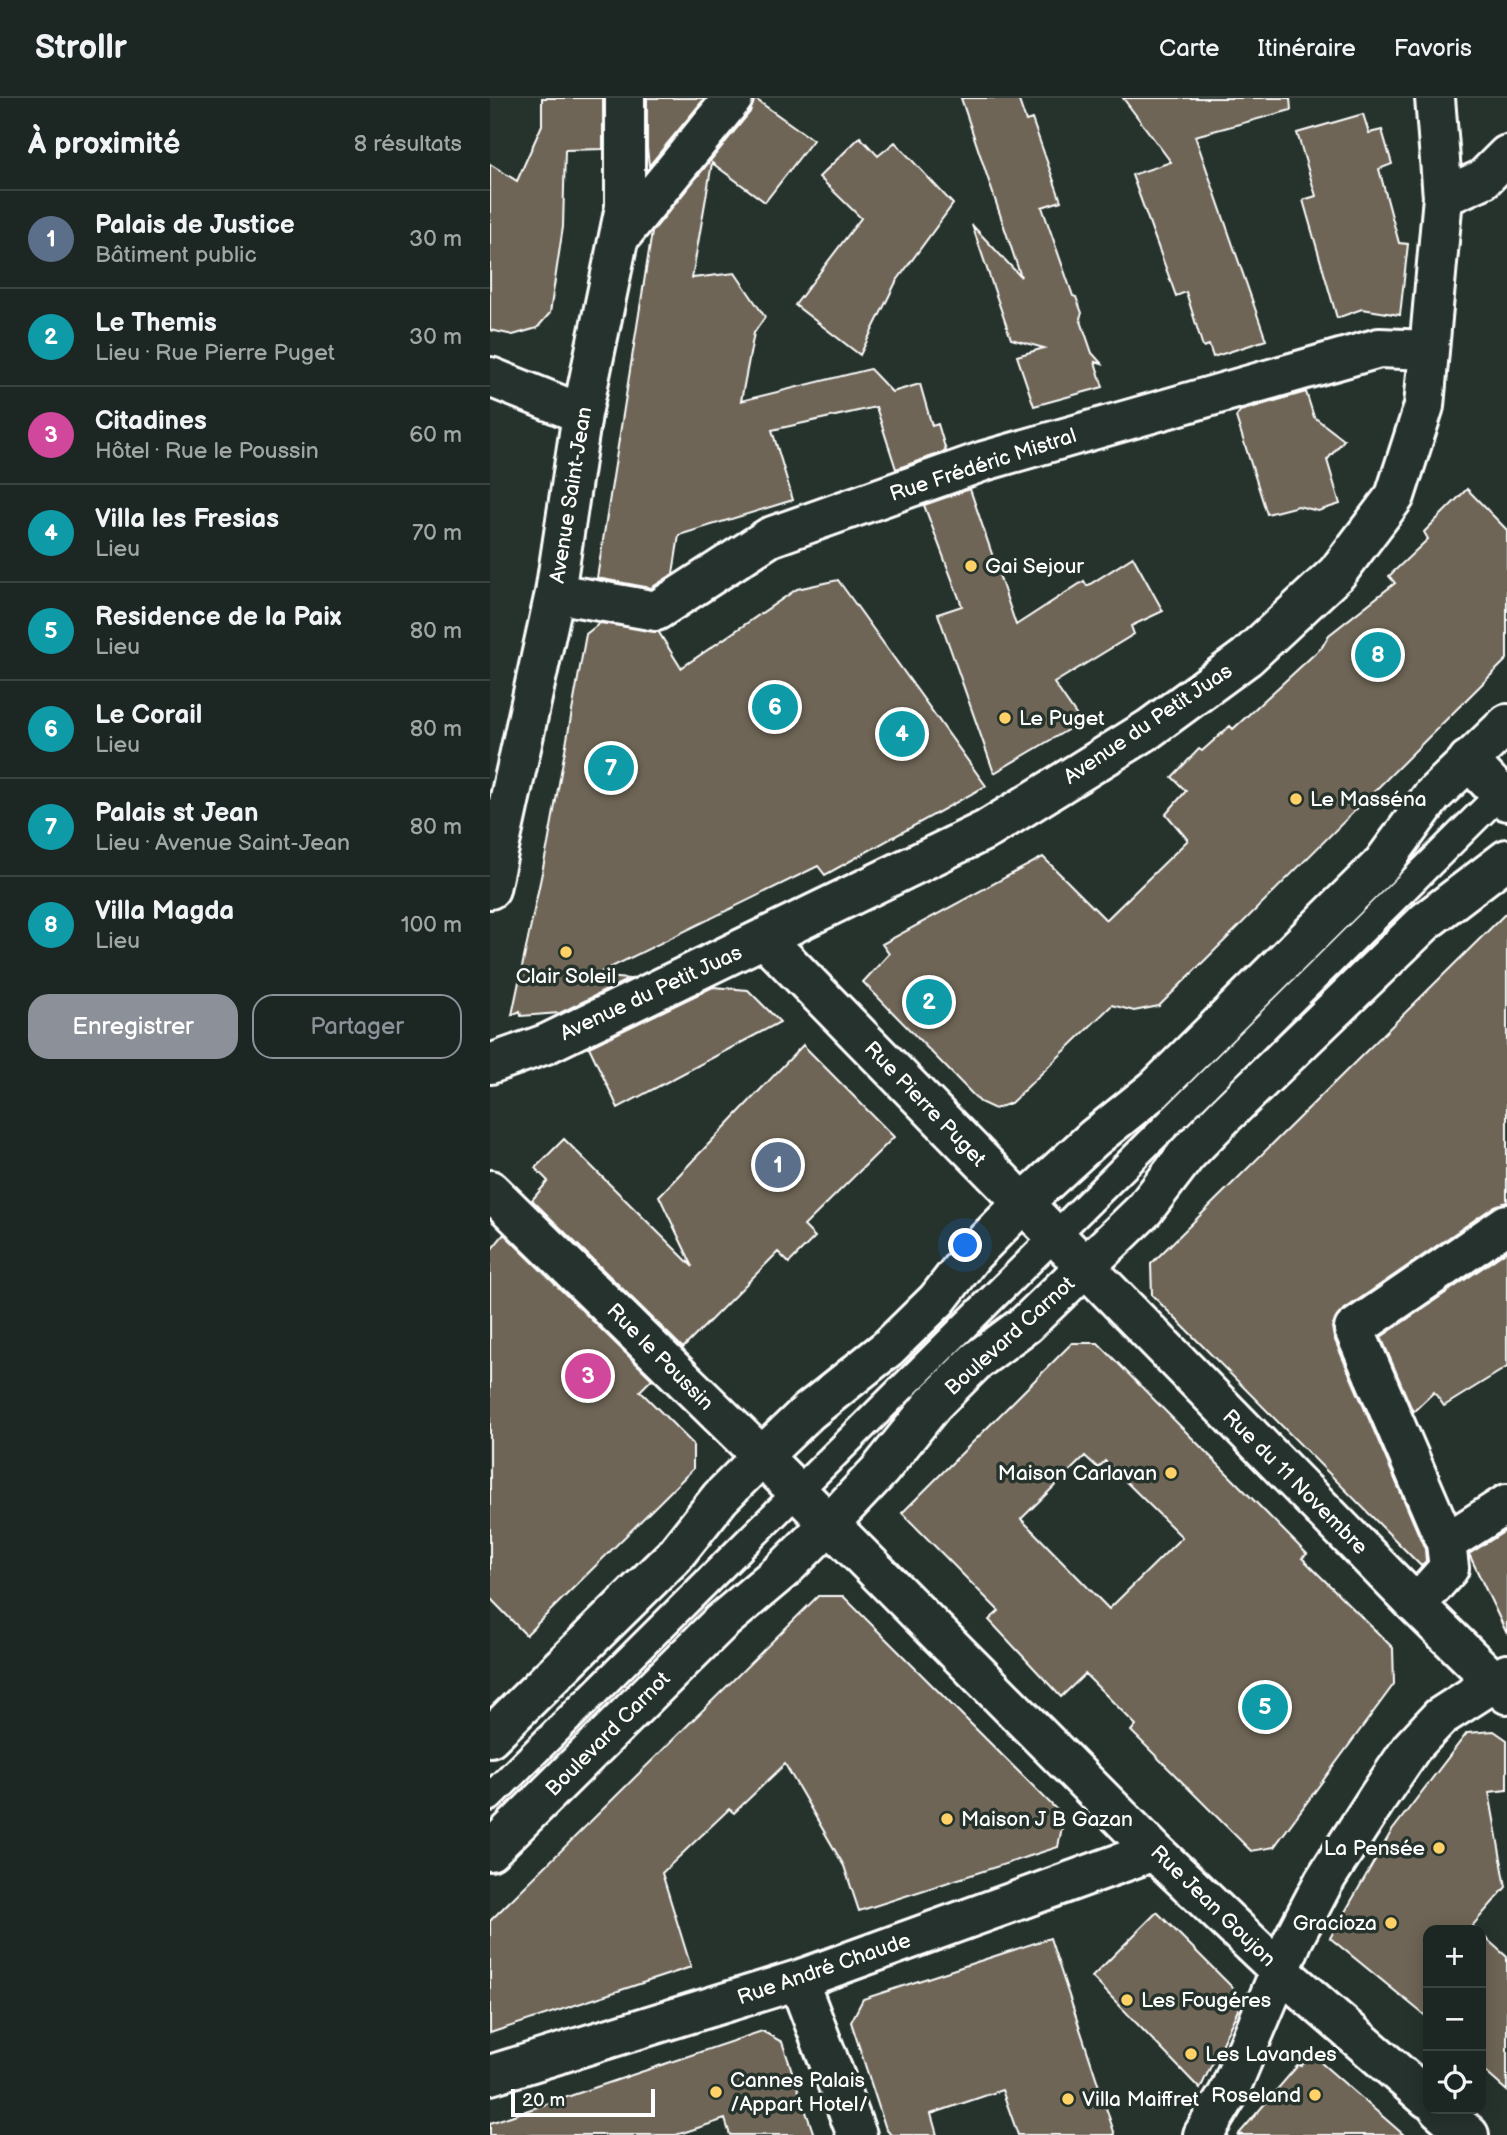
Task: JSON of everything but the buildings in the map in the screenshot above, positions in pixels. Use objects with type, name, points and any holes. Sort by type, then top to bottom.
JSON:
[{"type":"street","name":"Avenue Saint-Jean","points":[[490,889],[555,593],[582,414],[625,207],[625,98]]},
{"type":"street","points":[[618,239],[733,98]]},
{"type":"street","name":"Avenue du Petit Juas","points":[[490,1064],[545,1044],[988,829],[1149,729],[1247,657],[1337,573],[1395,496],[1424,406],[1443,197],[1435,98]]},
{"type":"street","points":[[1443,197],[1483,179],[1507,155]]},
{"type":"street","name":"Rue Frédéric Mistral","points":[[555,593],[656,611],[770,537],[984,461],[1379,348],[1429,350]]},
{"type":"street","points":[[490,377],[582,414]]},
{"type":"street","points":[[490,1737],[674,1556],[720,1498],[761,1457],[818,1404],[888,1348],[937,1300],[972,1255],[1022,1204],[1185,1060],[1383,863],[1432,796],[1507,724]]},
{"type":"street","points":[[1468,760],[1505,794]]},
{"type":"street","name":"Boulevard Carnot","points":[[490,1851],[721,1622],[783,1569],[828,1525],[959,1378],[999,1342],[1027,1324],[1144,1210],[1186,1155],[1226,1114],[1427,920],[1507,859]]},
{"type":"street","name":"Rue Pierre Puget","points":[[765,939],[1085,1268]]},
{"type":"street","name":"Rue le Poussin","points":[[490,1190],[796,1490],[828,1525]]},
{"type":"street","points":[[1416,1605],[1449,1567],[1446,1543],[1354,1329],[1507,1224]]},
{"type":"street","name":"Rue du 11 Novembre","points":[[1085,1268],[1416,1605],[1502,1684]]},
{"type":"street","points":[[1446,1543],[1507,1504]]},
{"type":"street","name":"Rue Jean Goujon","points":[[828,1525],[1154,1851],[1280,1970],[1423,2095]]},
{"type":"street","points":[[1203,2135],[1227,2094],[1280,1970],[1324,1881],[1412,1747],[1440,1717],[1502,1684]]},
{"type":"street","name":"Rue André Chaude","points":[[490,2075],[798,1980],[1154,1851]]},
{"type":"street","points":[[798,1980],[857,2135]]},
{"type":"street","points":[[1445,2114],[1469,2135]]},
{"type":"lane","points":[[490,1797],[796,1490],[1505,794]]},
{"type":"place","name":"Gai Sejour","points":[[971,566]]},
{"type":"place","name":"Villa Magda","points":[[1378,655]]},
{"type":"place","name":"Le Corail","points":[[775,707]]},
{"type":"place","name":"Le Puget","points":[[1005,718]]},
{"type":"place","name":"Villa les Fresias","points":[[902,734]]},
{"type":"place","name":"Palais st Jean","points":[[611,768]]},
{"type":"place","name":"Le Masséna","points":[[1296,799]]},
{"type":"place","name":"Clair Soleil","points":[[566,952]]},
{"type":"place","name":"Le Themis","points":[[929,1002]]},
{"type":"place","name":"Palais de Justice","points":[[778,1165]]},
{"type":"place","name":"Citadines","points":[[588,1376]]},
{"type":"place","name":"Maison Carlavan","points":[[1171,1473]]},
{"type":"place","name":"Residence de la Paix","points":[[1265,1707]]},
{"type":"place","name":"Maison J B Gazan","points":[[947,1819]]},
{"type":"place","name":"La Pensée","points":[[1439,1848]]},
{"type":"place","name":"Gracioza","points":[[1391,1923]]},
{"type":"place","name":"Les Fougéres","points":[[1127,2000]]},
{"type":"place","name":"Les Lavandes","points":[[1191,2054]]},
{"type":"place","name":"Cannes Palais /Appart Hotel/","points":[[716,2092]]},
{"type":"place","name":"Roseland","points":[[1315,2095]]},
{"type":"place","name":"Villa Maiffret","points":[[1068,2099]]}]
